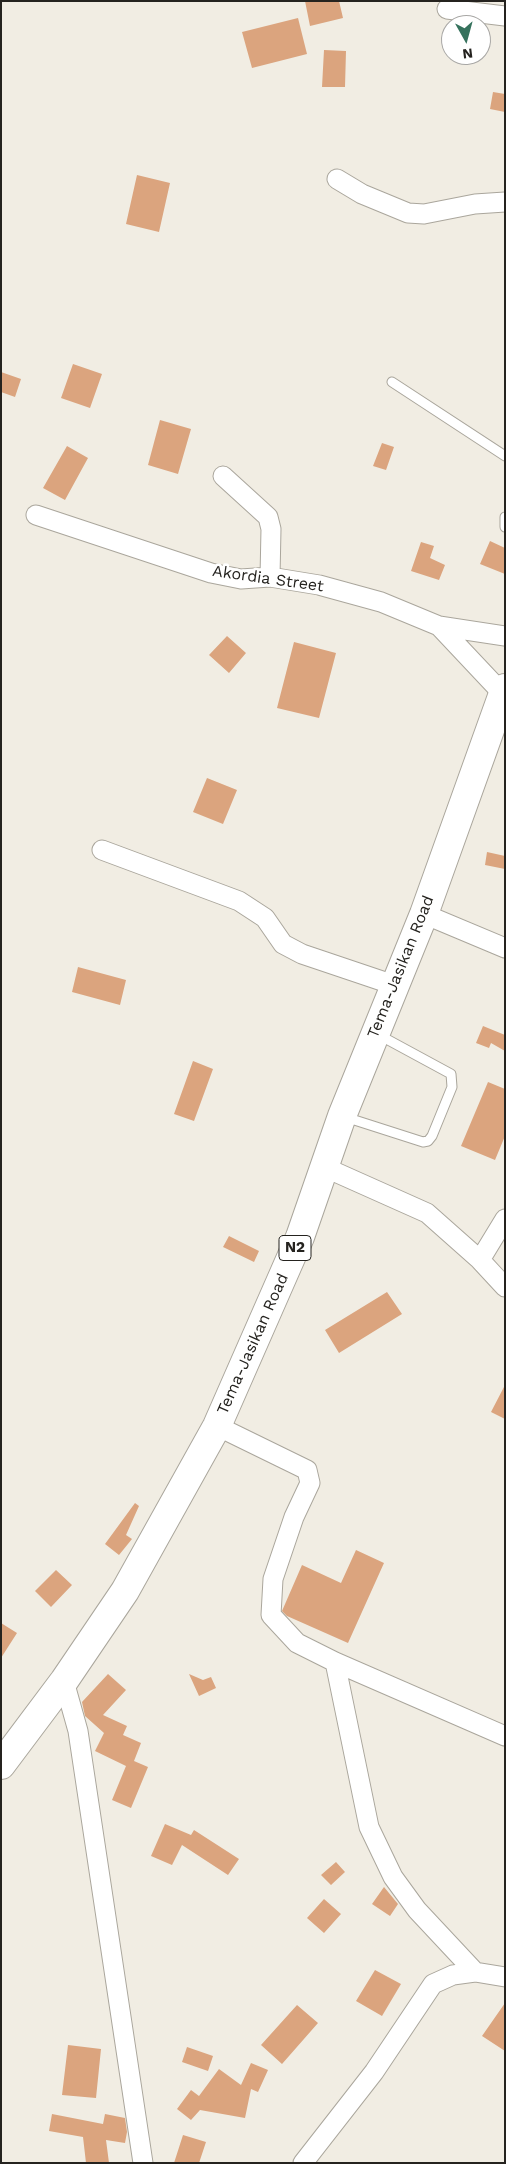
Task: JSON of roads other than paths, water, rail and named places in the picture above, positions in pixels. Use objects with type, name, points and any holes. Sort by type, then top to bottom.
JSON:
[{"type":"highway","name":"Tema-Jasikan Road","points":[[1,1765],[64,1681],[125,1591],[217,1426],[300,1237],[342,1116],[499,722],[504,691]]},
{"type":"street","points":[[447,9],[505,16]]},
{"type":"street","points":[[337,179],[362,194],[408,213],[424,214],[475,204],[505,202]]},
{"type":"street","points":[[223,476],[268,517],[271,529],[270,577]]},
{"type":"street","name":"Akordia Street","points":[[36,514],[211,573],[241,579],[270,577],[318,585],[381,602],[440,626],[504,691]]},
{"type":"street","points":[[440,626],[505,636]]},
{"type":"street","points":[[102,850],[240,901],[265,918],[283,944],[394,985]]},
{"type":"street","points":[[424,914],[505,948]]},
{"type":"street","points":[[324,1167],[427,1213],[480,1260],[505,1287]]},
{"type":"street","points":[[480,1260],[505,1219]]},
{"type":"street","points":[[217,1426],[307,1470],[310,1483],[294,1517],[273,1578],[271,1615],[297,1643],[505,1736]]},
{"type":"street","points":[[336,1662],[369,1827],[393,1877],[417,1910],[450,1943],[475,1972]]},
{"type":"street","points":[[64,1681],[78,1730],[143,2163]]},
{"type":"street","points":[[444,1979],[450,1943]]},
{"type":"street","points":[[303,2163],[374,2072],[433,1984],[453,1975],[475,1972],[505,1977]]},
{"type":"lane","points":[[392,382],[505,456]]},
{"type":"lane","points":[[505,516],[505,527]]},
{"type":"lane","points":[[342,1116],[423,1142],[428,1141],[452,1087],[450,1074],[375,1033]]}]
